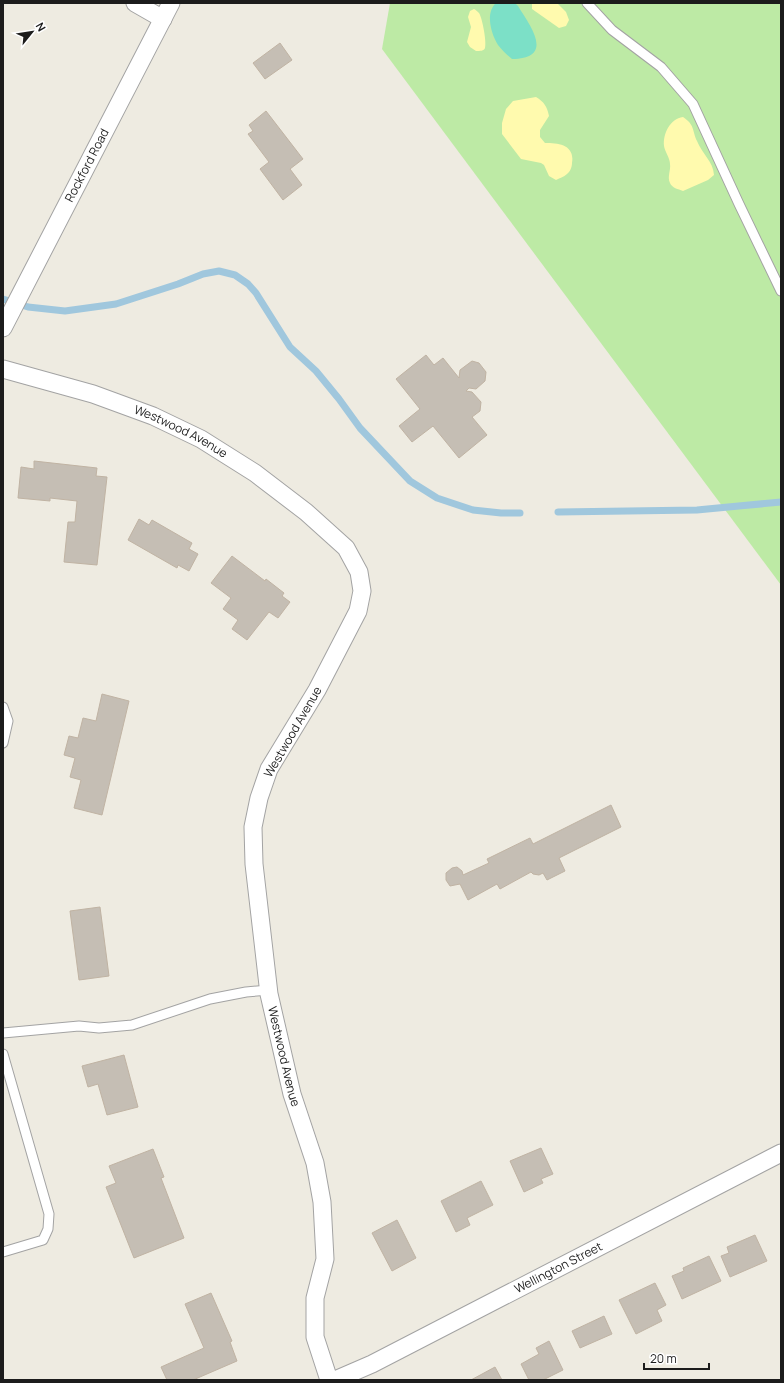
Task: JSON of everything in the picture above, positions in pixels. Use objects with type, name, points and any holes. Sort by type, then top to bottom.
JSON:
[{"type":"street","points":[[135,3],[163,19]]},
{"type":"street","name":"Rockford Road","points":[[4,326],[171,3]]},
{"type":"street","name":"Westwood Avenue","points":[[3,370],[93,394],[153,416],[201,439],[256,473],[306,512],[346,548],[359,572],[362,591],[358,611],[317,690],[270,769],[259,798],[253,827],[254,864],[269,990],[292,1094],[314,1163],[322,1202],[325,1260],[315,1298],[315,1337],[329,1380]]},
{"type":"street","name":"Wellington Street","points":[[335,1380],[386,1356],[781,1153]]},
{"type":"lane","points":[[587,3],[612,30],[661,67],[693,104],[781,291]]},
{"type":"lane","points":[[3,707],[8,720],[3,743]]},
{"type":"lane","points":[[3,1033],[79,1026],[99,1028],[132,1025],[210,999],[246,992],[269,990]]},
{"type":"lane","points":[[3,1054],[49,1214],[48,1229],[43,1240],[3,1252]]},
{"type":"green space","points":[[390,3],[781,3],[781,585],[382,49]]},
{"type":"green space","points":[[496,3],[515,3],[518,6],[529,23],[536,40],[536,47],[533,53],[525,57],[512,59],[498,45],[491,30],[490,24],[491,12]]},
{"type":"sand","points":[[532,3],[557,3],[566,12],[569,20],[566,26],[559,28],[532,9]]},
{"type":"sand","points":[[474,9],[480,15],[485,35],[485,48],[484,50],[480,51],[476,51],[470,47],[467,42],[471,27],[468,17],[470,11]]},
{"type":"sand","points":[[536,97],[545,105],[549,116],[540,130],[540,137],[545,143],[565,146],[571,152],[571,169],[564,176],[556,180],[549,176],[544,165],[541,163],[521,159],[502,134],[502,123],[506,109],[513,101]]},
{"type":"sand","points":[[683,117],[693,128],[699,146],[710,162],[714,175],[708,180],[683,191],[674,187],[670,183],[670,162],[664,146],[664,141],[668,127],[678,118]]},
{"type":"building","points":[[280,43],[292,60],[265,79],[253,63]]},
{"type":"building","points":[[266,111],[303,159],[290,169],[302,185],[283,200],[260,169],[269,162],[248,134],[253,131],[249,125]]},
{"type":"building","points":[[426,355],[434,365],[443,358],[459,378],[460,370],[472,361],[479,363],[486,372],[485,381],[476,389],[469,388],[466,391],[472,392],[481,402],[480,411],[472,417],[487,435],[459,458],[433,426],[412,442],[399,426],[420,409],[396,379]]},
{"type":"building","points":[[34,461],[97,468],[96,476],[107,477],[97,565],[64,562],[68,522],[75,522],[77,501],[50,498],[50,501],[18,498],[21,467],[34,469]]},
{"type":"building","points":[[139,519],[149,525],[152,520],[192,543],[189,549],[198,554],[189,571],[178,565],[177,568],[128,540]]},
{"type":"building","points":[[232,556],[265,581],[266,579],[284,593],[282,596],[290,602],[278,618],[269,612],[247,640],[232,629],[238,620],[223,609],[231,598],[211,583]]},
{"type":"building","points":[[102,694],[129,701],[102,815],[74,808],[81,780],[70,777],[75,758],[64,755],[69,736],[78,738],[83,718],[96,721]]},
{"type":"building","points":[[611,805],[621,827],[559,858],[565,871],[547,880],[543,873],[539,875],[531,872],[500,889],[497,884],[468,900],[460,884],[450,886],[446,880],[446,873],[452,868],[457,867],[462,871],[463,875],[489,863],[487,859],[530,838],[533,844]]},
{"type":"building","points":[[100,907],[109,976],[79,980],[70,911]]},
{"type":"building","points":[[124,1055],[138,1107],[107,1115],[98,1084],[88,1087],[82,1066]]},
{"type":"building","points":[[541,1148],[553,1174],[541,1179],[543,1183],[524,1192],[510,1161]]},
{"type":"building","points":[[153,1149],[164,1177],[161,1178],[184,1238],[134,1258],[106,1187],[116,1183],[109,1166]]},
{"type":"building","points":[[481,1181],[493,1205],[467,1218],[470,1225],[456,1232],[441,1201]]},
{"type":"building","points":[[397,1220],[416,1258],[392,1271],[372,1233]]},
{"type":"building","points":[[755,1235],[767,1261],[730,1277],[721,1256],[729,1253],[727,1247]]},
{"type":"building","points":[[709,1256],[721,1281],[682,1299],[672,1276],[684,1271],[683,1268]]},
{"type":"building","points":[[655,1283],[666,1305],[657,1310],[662,1321],[636,1334],[619,1300]]},
{"type":"building","points":[[211,1293],[232,1341],[230,1342],[237,1361],[193,1380],[167,1380],[161,1367],[204,1348],[185,1304]]},
{"type":"building","points":[[604,1316],[612,1334],[580,1348],[572,1331]]},
{"type":"building","points":[[549,1341],[563,1370],[543,1380],[529,1380],[521,1364],[539,1354],[536,1348]]},
{"type":"building","points":[[495,1367],[502,1380],[471,1380]]},
{"type":"waterway","points":[[3,299],[28,307],[65,311],[116,304],[178,284],[203,274],[219,271],[235,275],[248,284],[256,293],[290,347],[316,371],[360,428],[410,481],[437,498],[473,510],[501,513],[520,513]]},
{"type":"waterway","points":[[558,512],[697,510],[781,502]]}]
